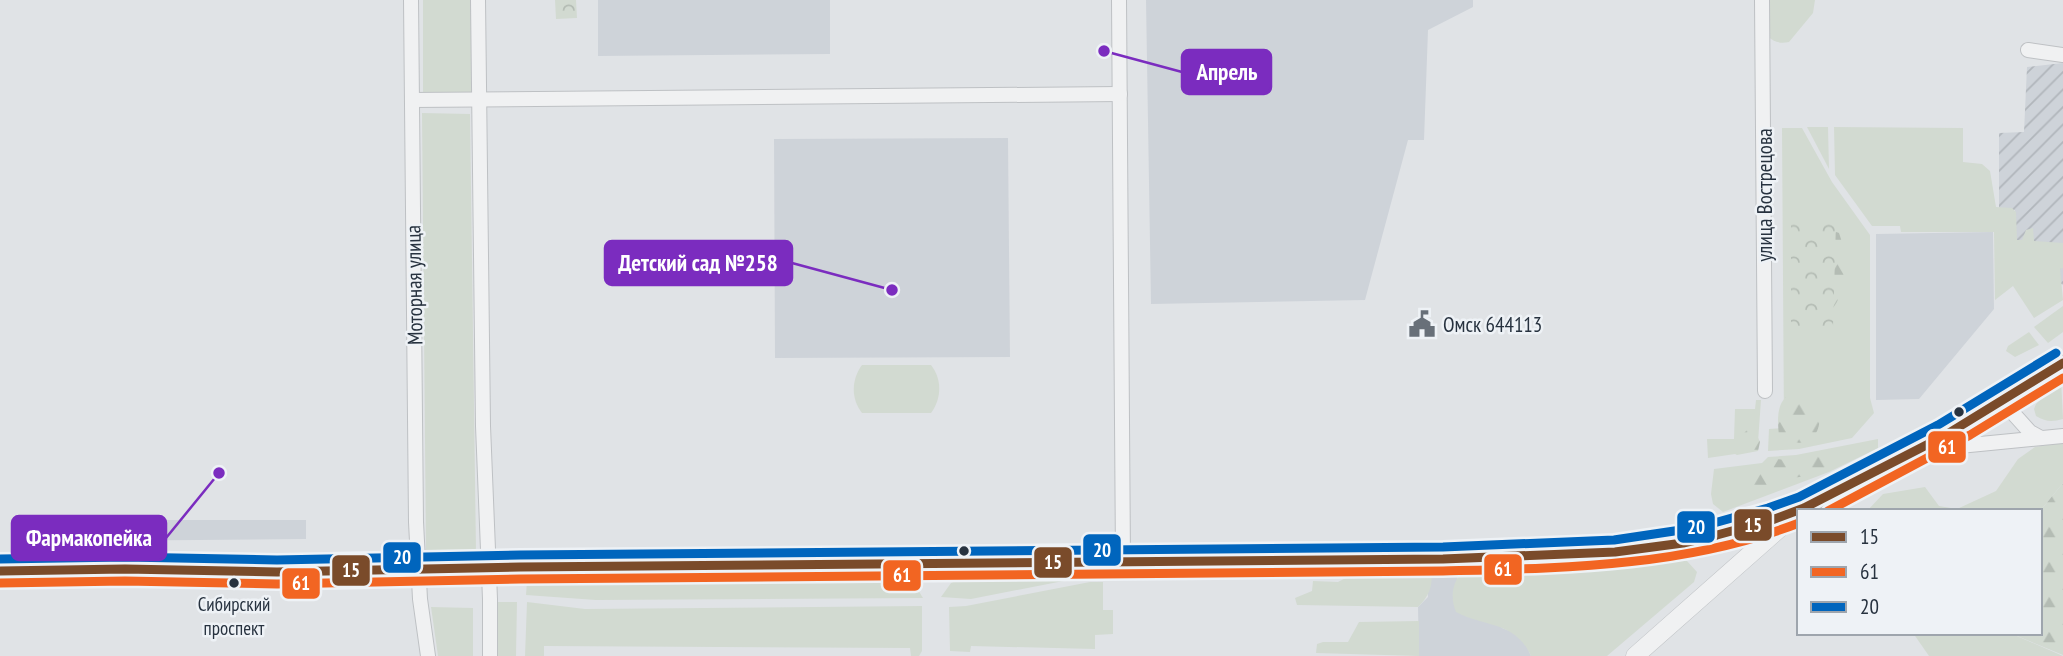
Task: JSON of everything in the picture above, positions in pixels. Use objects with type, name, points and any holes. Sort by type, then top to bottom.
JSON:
[{"type":"main road","points":[[1803,509],[1918,450],[2003,402],[2063,363]]},
{"type":"main road","points":[[0,571],[139,569],[277,572],[1443,559],[1570,555],[1643,549],[1717,536],[1797,512]]},
{"type":"street","name":"Моторная улица","points":[[411,0],[416,522],[420,599],[428,656]]},
{"type":"street","points":[[478,0],[482,426],[490,656]]},
{"type":"street","points":[[1119,0],[1123,561]]},
{"type":"street","name":"улица Вострецова","points":[[1762,0],[1765,391]]},
{"type":"street","points":[[2028,50],[2063,55]]},
{"type":"street","points":[[412,100],[1120,94]]},
{"type":"street","points":[[2003,402],[2030,432],[2041,439]]},
{"type":"street","points":[[1918,450],[2063,436]]},
{"type":"street","points":[[1635,656],[1797,513]]},
{"type":"shaded area","points":[[598,0],[830,0],[830,54],[598,56]]},
{"type":"shaded area","points":[[1146,0],[1473,0],[1473,7],[1428,30],[1424,140],[1408,140],[1365,300],[1151,304]]},
{"type":"shaded area","points":[[2063,63],[2063,285],[2013,258],[2015,210],[1999,210],[1999,133],[2024,132],[2027,67]]},
{"type":"shaded area","points":[[1008,138],[1010,357],[775,358],[774,139]]},
{"type":"shaded area","points":[[1993,232],[1994,309],[1919,399],[1876,400],[1876,234]]},
{"type":"shaded area","points":[[79,520],[306,520],[306,539],[80,541]]},
{"type":"shaded area","points":[[1468,567],[1457,578],[1502,628],[1517,634],[1531,656],[1419,656],[1418,607],[1428,597],[1426,568]]},
{"type":"green space","points":[[423,0],[473,0],[474,95],[423,95]]},
{"type":"green space","points":[[555,0],[576,0],[577,18],[556,19]]},
{"type":"green space","points":[[1767,0],[1815,0],[1813,13],[1789,42],[1782,43],[1766,35]]},
{"type":"green space","points":[[422,113],[470,114],[476,551],[426,550]]},
{"type":"green space","points":[[1807,127],[1828,127],[1829,169]]},
{"type":"green space","points":[[1834,127],[1963,128],[1963,162],[1982,164],[1990,171],[1996,207],[2012,208],[2016,212],[2017,240],[2022,240],[2026,230],[2033,228],[2034,241],[2063,243],[2063,268],[2060,269],[2063,300],[2034,318],[2013,286],[1995,300],[1994,232],[1901,232],[1900,226],[1872,226],[1835,175]]},
{"type":"green space","points":[[1782,128],[1802,128],[1832,182],[1870,235],[1870,398],[1874,413],[1852,438],[1799,449],[1768,451],[1769,429],[1784,428]]},
{"type":"green space","points":[[1791,221],[1836,222],[1833,327],[1791,326]]},
{"type":"green space","points":[[1831,230],[1839,233],[1842,241],[1844,274],[1840,295],[1830,311]]},
{"type":"green space","points":[[2063,306],[2063,332],[2048,343],[2034,327]]},
{"type":"green space","points":[[2029,332],[2039,345],[2015,357],[2006,351],[2008,346]]},
{"type":"green space","points":[[862,365],[931,365],[937,376],[939,389],[931,413],[862,413],[856,402],[854,389]]},
{"type":"green space","points":[[2061,379],[2063,419],[2049,421],[2036,416],[2036,404]]},
{"type":"green space","points":[[1797,391],[1809,398],[1819,418],[1813,437],[1805,442],[1793,442],[1779,436],[1779,409],[1785,398]]},
{"type":"green space","points":[[1756,400],[1761,400],[1758,442],[1742,453],[1708,458],[1707,439],[1734,439],[1735,409],[1755,409]]},
{"type":"green space","points":[[1747,430],[1755,431],[1760,442],[1758,451],[1737,455],[1731,452],[1731,447]]},
{"type":"green space","points":[[1878,439],[1878,448],[1829,472],[1723,512],[1713,504],[1711,494],[1714,469],[1762,463],[1768,457],[1796,455]]},
{"type":"green space","points":[[2063,442],[2063,483],[2042,509],[1957,509],[1996,491],[2018,459],[2035,447]]},
{"type":"green space","points":[[1825,452],[1828,461],[1823,472],[1784,480],[1758,494],[1749,491],[1748,478],[1754,470],[1773,459],[1792,460]]},
{"type":"green space","points":[[2063,483],[2063,655],[2015,635],[2042,635],[2042,509]]},
{"type":"green space","points":[[1925,487],[1939,506],[1957,509],[1869,509],[1883,494]]},
{"type":"green space","points":[[1660,557],[1687,561],[1697,572],[1694,582],[1607,656],[1531,656],[1517,637],[1508,631],[1456,612],[1454,606],[1454,587],[1459,576],[1468,567],[1585,566]]},
{"type":"green space","points":[[1426,568],[1432,573],[1430,587],[1418,607],[1297,605],[1295,598],[1312,591],[1313,581],[1338,582],[1361,570]]},
{"type":"green space","points":[[1100,572],[1100,575],[971,599],[941,597],[951,583],[960,579],[1046,577]]},
{"type":"green space","points":[[902,578],[915,585],[923,598],[596,600],[526,595],[527,581]]},
{"type":"green space","points":[[1103,582],[1103,610],[1113,610],[1113,634],[1095,635],[1095,649],[971,646],[970,652],[950,651],[949,607]]},
{"type":"green space","points":[[496,602],[517,602],[516,656],[494,656]]},
{"type":"green space","points":[[527,602],[585,609],[922,606],[922,651],[919,656],[911,656],[910,648],[544,646],[544,656],[525,656]]},
{"type":"green space","points":[[431,607],[473,608],[473,656],[438,656]]},
{"type":"green space","points":[[1419,621],[1419,656],[1316,653],[1317,644],[1348,642],[1359,622]]},
{"type":"green space","points":[[1914,635],[2015,635],[2063,656],[1929,656]]},
{"type":"transit line","name":"20","points":[[0,559],[125,557],[277,560],[520,555],[1443,547],[1614,540],[1714,523],[1799,497],[1938,425],[2056,353]]},
{"type":"transit line","name":"15","points":[[1801,509],[1944,436],[2063,363]]},
{"type":"transit line","name":"61","points":[[1832,509],[1970,435],[2063,378]]},
{"type":"transit line","name":"15","points":[[0,571],[125,569],[277,572],[520,567],[1443,559],[1615,552],[1683,543],[1772,520],[1797,511]]},
{"type":"transit line","name":"61","points":[[0,583],[125,581],[277,584],[520,579],[1443,571],[1578,566],[1668,557],[1756,538],[1797,524]]},
{"type":"place","name":"Апрель","points":[[1104,51]]},
{"type":"place","name":"Детский сад №258","points":[[892,290]]},
{"type":"place","name":"Омск 644113","points":[[1422,324]]},
{"type":"place","name":"Фармакопейка","points":[[219,473]]},
{"type":"place","name":"Сибирский проспект","points":[[234,583]]}]
